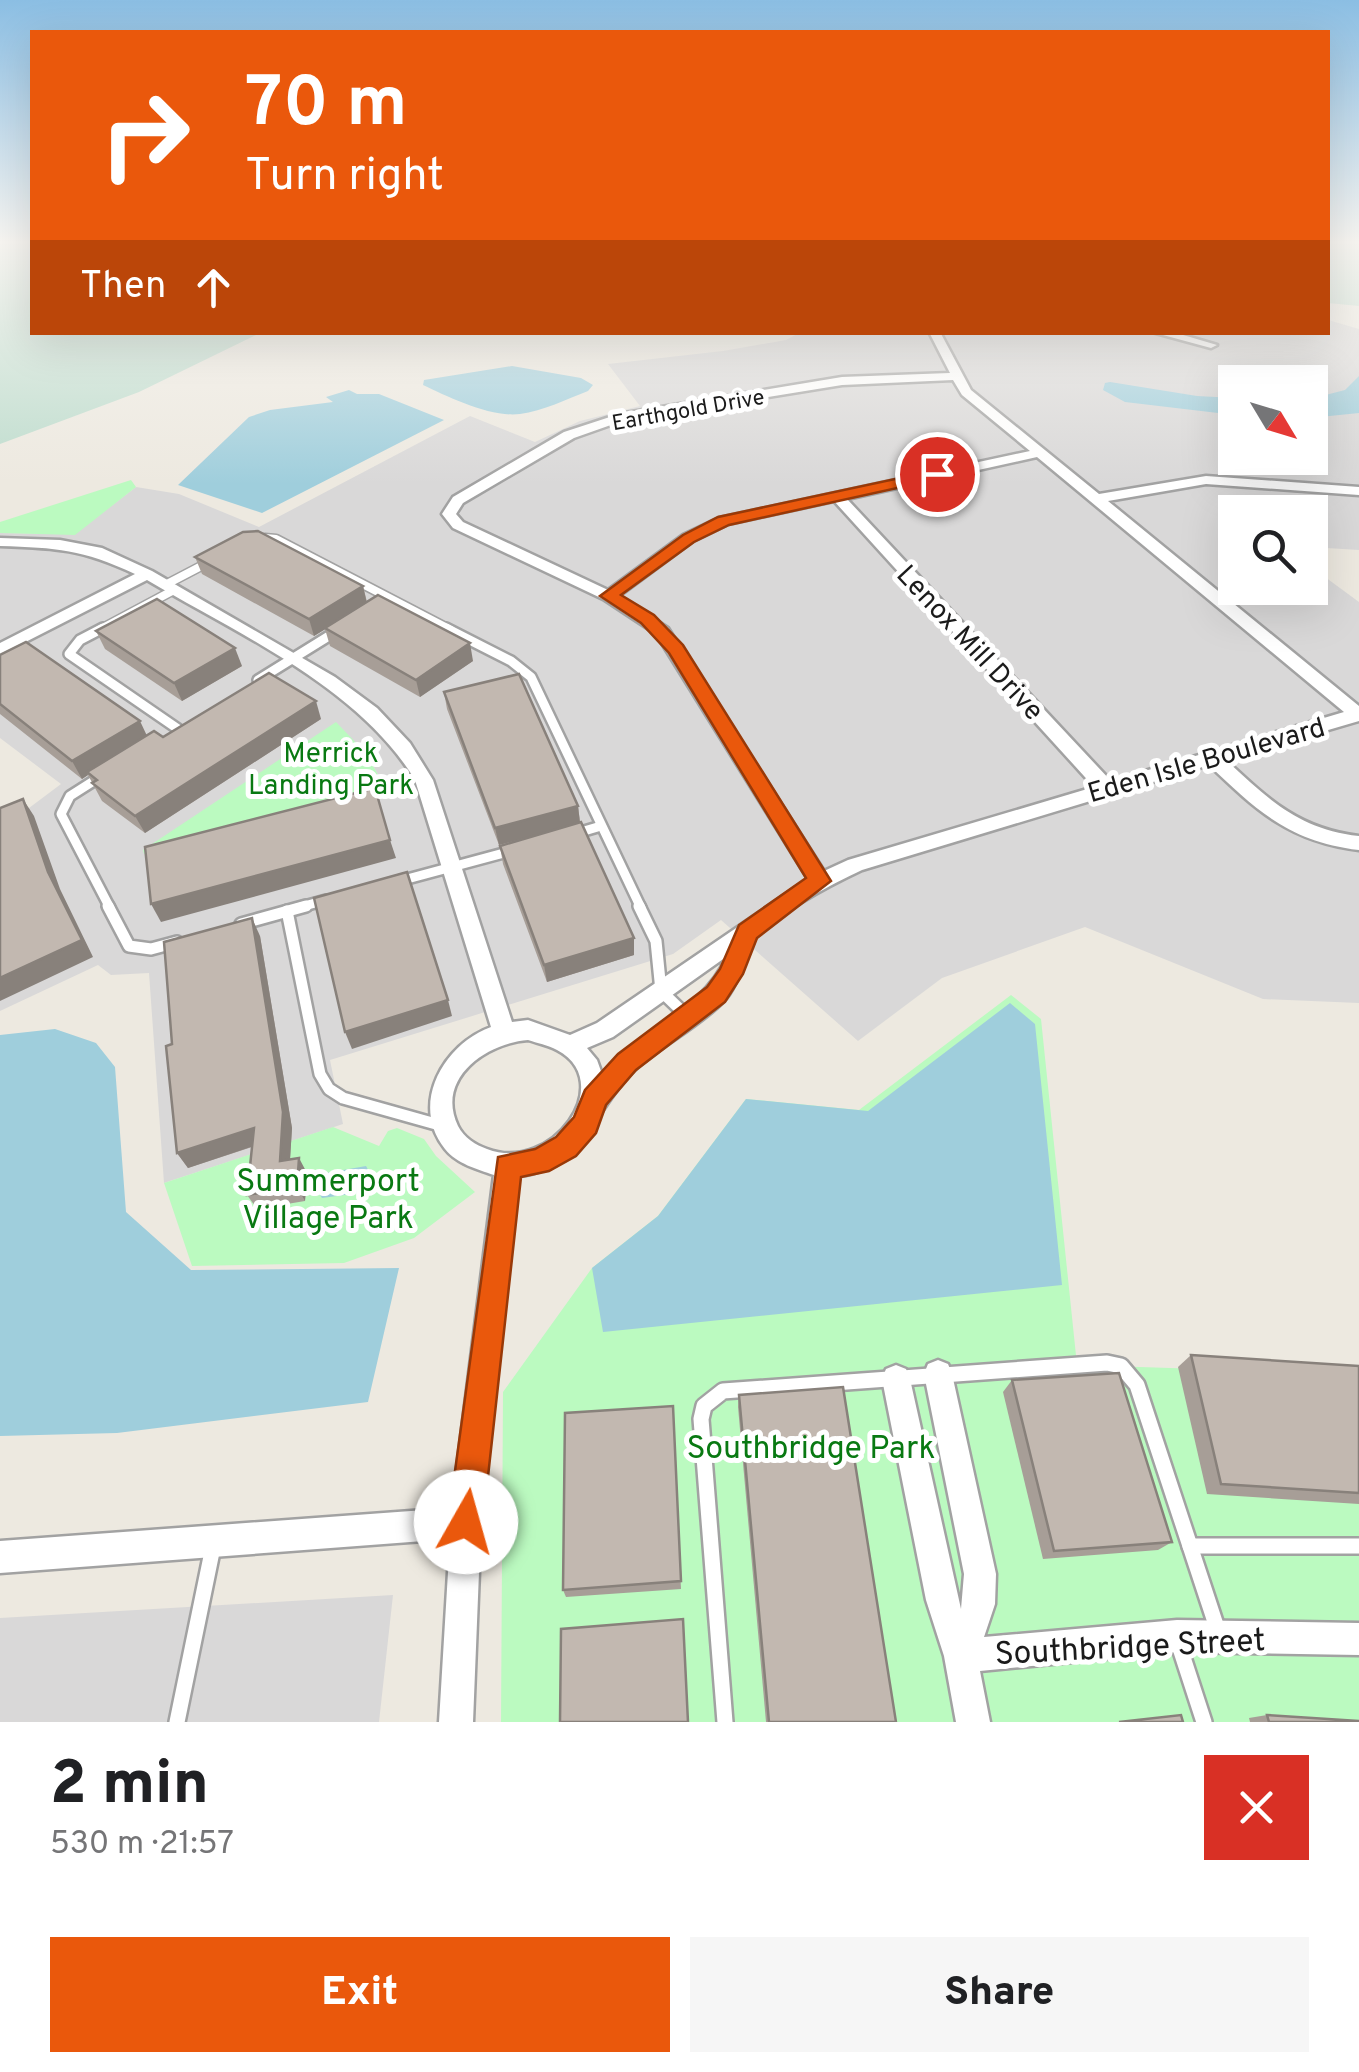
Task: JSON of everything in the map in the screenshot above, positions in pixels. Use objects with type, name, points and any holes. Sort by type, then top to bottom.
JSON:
[{"type":"street","name":"Eden Isle Boulevard","points":[[935,335],[966,392],[1359,715]]},
{"type":"street","points":[[1169,335],[1211,345]]},
{"type":"street","name":"Earthgold Drive","points":[[820,881],[677,649],[648,619],[608,596],[458,526],[450,520],[451,506],[570,435],[623,417],[842,381],[954,376]]},
{"type":"street","points":[[608,596],[706,528],[742,515],[1039,453]]},
{"type":"street","points":[[1096,499],[1206,480],[1359,491]]},
{"type":"street","name":"Lenox Mill Drive","points":[[836,495],[1106,788]]},
{"type":"street","points":[[0,542],[60,544],[98,551],[147,574],[371,712],[404,748],[424,780],[504,1032]]},
{"type":"street","points":[[0,650],[147,574]]},
{"type":"street","name":"Eden Isle Boulevard","points":[[572,1044],[605,1030],[820,881],[856,866],[1106,788],[1359,715]]},
{"type":"street","points":[[1212,757],[1286,823],[1328,840],[1359,843]]},
{"type":"street","points":[[595,1098],[590,1068],[572,1044],[552,1034],[528,1030],[504,1032],[480,1042],[460,1058],[446,1079],[440,1103],[444,1126],[469,1155],[508,1166],[539,1161],[566,1146],[586,1124],[595,1098],[627,1062],[688,1018],[724,984],[747,932]]},
{"type":"street","points":[[456,1722],[466,1522],[508,1166]]},
{"type":"street","points":[[938,1374],[980,1574],[979,1604],[960,1656]]},
{"type":"street","points":[[896,1379],[942,1600],[960,1656],[973,1722]]},
{"type":"street","points":[[0,1557],[466,1522]]},
{"type":"street","name":"Southbridge Street","points":[[960,1656],[1177,1636],[1359,1639]]},
{"type":"lane","points":[[257,538],[276,540],[511,662],[531,677],[656,941],[661,990],[688,1018]]},
{"type":"lane","points":[[178,730],[69,654],[80,640],[214,559]]},
{"type":"lane","points":[[374,608],[390,600]]},
{"type":"lane","points":[[255,682],[345,627]]},
{"type":"lane","points":[[162,740],[194,720]]},
{"type":"lane","points":[[111,771],[70,796],[61,814],[129,946],[151,949],[185,939]]},
{"type":"lane","points":[[563,836],[601,826]]},
{"type":"lane","points":[[382,885],[525,847]]},
{"type":"lane","points":[[236,925],[344,896]]},
{"type":"lane","points":[[287,911],[320,1074],[329,1089],[342,1098],[444,1126]]},
{"type":"lane","points":[[725,1722],[701,1419],[704,1406],[723,1392],[938,1374],[1107,1363],[1122,1366],[1137,1384],[1220,1636]]},
{"type":"lane","points":[[177,1722],[214,1541]]},
{"type":"lane","points":[[1190,1546],[1359,1546]]},
{"type":"lane","points":[[1177,1636],[1204,1722]]},
{"type":"shaded area","points":[[1330,323],[1359,329],[1359,550],[1328,548],[1328,495],[1218,495],[1218,605],[1328,605],[1328,579],[1359,602],[1359,1003],[1263,999],[1085,927],[942,978],[858,1041],[721,920],[673,954],[330,1060],[343,1124],[164,1183],[149,973],[111,975],[98,965],[0,1011],[0,819],[29,808],[61,784],[0,738],[0,533],[75,534],[136,487],[179,494],[259,527],[470,416],[535,442],[580,421],[640,406],[608,364],[723,351],[795,335],[1330,335]],"holes":[[[365,752],[388,792],[145,853]]]},
{"type":"shaded area","points":[[393,1595],[379,1722],[0,1722],[0,1618]]},
{"type":"green space","points":[[0,323],[30,323],[30,335],[256,335],[139,392],[0,444]]},
{"type":"green space","points":[[131,480],[136,487],[75,535],[0,533],[0,522]]},
{"type":"green space","name":"Merrick Landing Park","points":[[336,722],[365,752],[388,792],[144,854],[143,850]]},
{"type":"green space","name":"Southbridge Park","points":[[1011,995],[1041,1019],[1077,1365],[1359,1374],[1359,1722],[501,1722],[503,1392],[592,1268],[658,1216],[746,1099],[859,1110]]},
{"type":"green space","name":"Summerport Village Park","points":[[333,1127],[379,1146],[388,1131],[397,1128],[424,1139],[436,1156],[475,1192],[414,1238],[344,1263],[192,1266],[164,1183]]},
{"type":"water","points":[[512,366],[581,378],[593,385],[588,391],[546,408],[509,414],[470,406],[423,385],[424,380]]},
{"type":"water","points":[[1359,376],[1359,413],[1328,416],[1328,394],[1345,390]]},
{"type":"water","points":[[1105,383],[1218,397],[1218,413],[1125,402],[1103,390]]},
{"type":"water","points":[[349,390],[379,394],[444,420],[262,513],[178,485],[249,417],[270,410],[333,402],[326,397]]},
{"type":"water","points":[[1010,1003],[1035,1024],[1062,1285],[603,1332],[592,1268],[658,1216],[746,1099],[868,1111]]},
{"type":"water","points":[[55,1029],[96,1043],[115,1067],[126,1212],[191,1270],[399,1268],[368,1402],[117,1433],[0,1436],[0,1035]]},
{"type":"water","points":[[366,1166],[372,1177],[366,1192],[322,1198],[316,1189],[326,1173]]},
{"type":"building","points":[[258,531],[363,586],[309,619],[195,557],[243,532]]},
{"type":"building","points":[[378,595],[470,643],[416,680],[325,628]]},
{"type":"building","points":[[157,599],[235,648],[174,683],[96,631]]},
{"type":"building","points":[[26,642],[140,721],[72,761],[0,704],[0,655]]},
{"type":"building","points":[[269,673],[316,701],[135,816],[92,783],[97,780],[87,772],[154,731],[163,737]]},
{"type":"building","points":[[519,674],[578,806],[495,828],[444,692]]},
{"type":"building","points":[[375,788],[390,840],[151,904],[145,847]]},
{"type":"building","points":[[23,799],[48,872],[82,940],[0,978],[0,808]]},
{"type":"building","points":[[581,822],[634,938],[544,965],[500,846]]},
{"type":"building","points":[[407,872],[448,1000],[345,1032],[314,898]]},
{"type":"building","points":[[252,918],[283,1112],[280,1161],[299,1158],[297,1187],[247,1195],[254,1128],[177,1153],[166,1046],[172,1044],[164,942]]},
{"type":"building","points":[[1191,1355],[1359,1366],[1359,1493],[1221,1484]]},
{"type":"building","points":[[1119,1373],[1172,1542],[1054,1551],[1012,1380]]},
{"type":"building","points":[[843,1387],[896,1722],[769,1722],[739,1395]]},
{"type":"building","points":[[673,1406],[681,1581],[563,1590],[565,1413]]},
{"type":"building","points":[[683,1619],[688,1722],[560,1722],[561,1629]]},
{"type":"building","points":[[1181,1715],[1183,1722],[1119,1722]]},
{"type":"building","points":[[1267,1715],[1359,1721],[1359,1722],[1269,1722]]},
{"type":"route","points":[[466,1522],[508,1166],[539,1161],[566,1146],[586,1124],[595,1098],[627,1062],[716,995],[731,974],[747,932],[820,881],[677,649],[648,619],[608,596],[688,538],[724,521],[937,474]]}]
